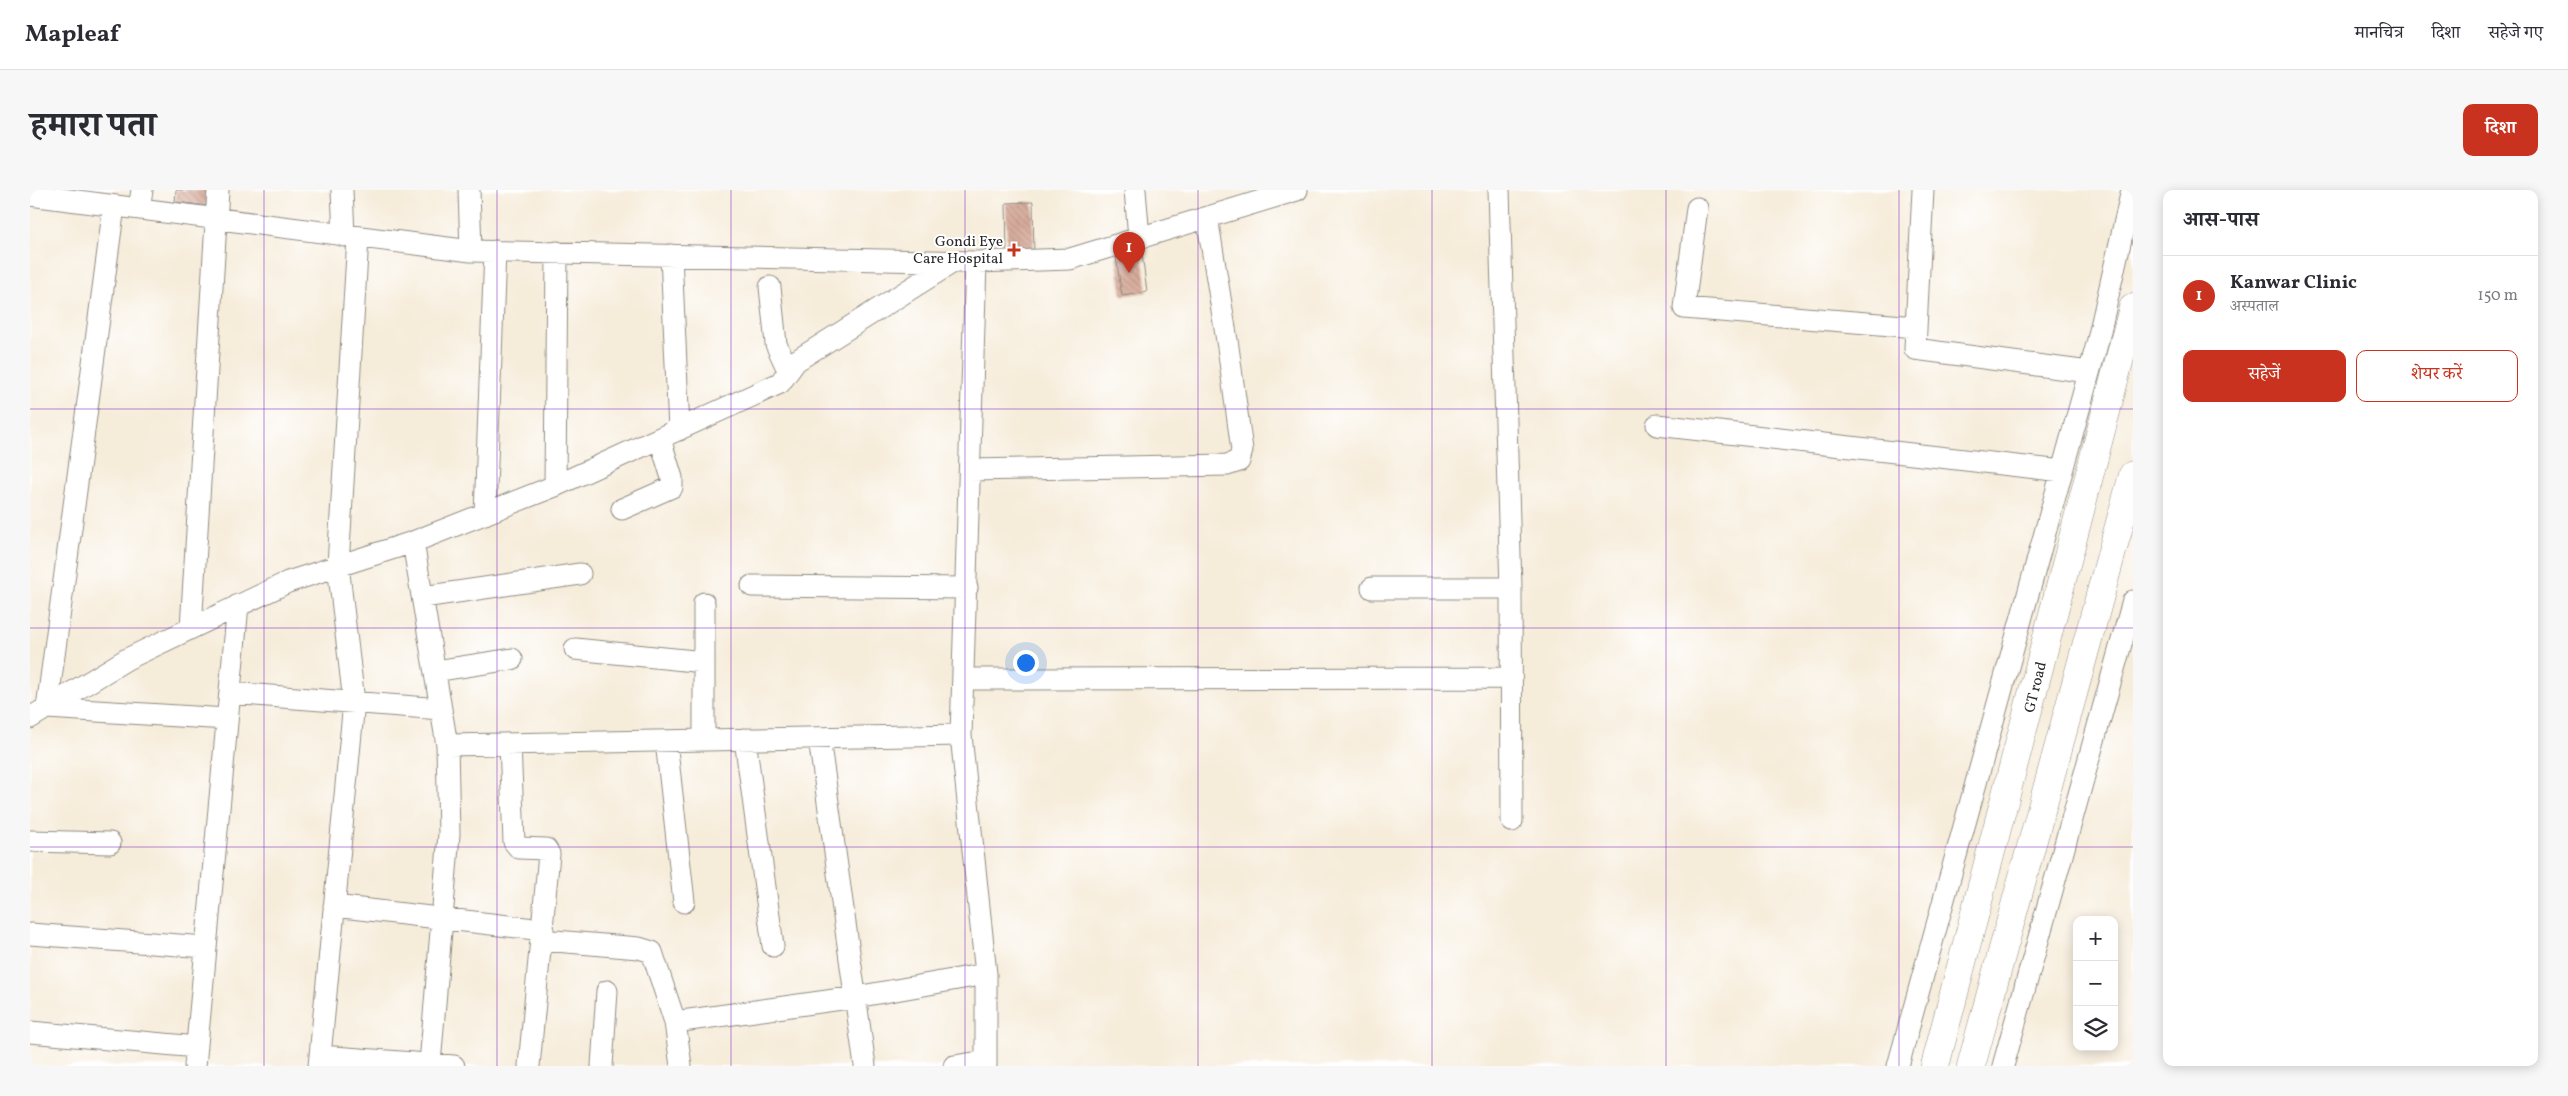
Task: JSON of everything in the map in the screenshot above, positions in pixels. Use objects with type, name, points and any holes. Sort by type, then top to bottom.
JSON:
[{"type":"highway","name":"GT road","points":[[1935,1066],[2133,308]]},
{"type":"highway","points":[[1971,1066],[2133,475]]},
{"type":"street","points":[[191,628],[214,219],[218,190]]},
{"type":"street","points":[[342,190],[351,237],[338,565],[354,702],[320,1061],[454,1066]]},
{"type":"street","points":[[469,190],[471,251]]},
{"type":"street","points":[[1134,190],[1139,238]]},
{"type":"street","points":[[30,195],[114,206],[141,200],[214,219],[471,251],[976,262],[1070,259],[1207,217],[1269,194],[1298,190]]},
{"type":"street","points":[[1499,190],[1512,588],[1512,821]]},
{"type":"street","points":[[1923,190],[1915,349],[2089,372]]},
{"type":"street","points":[[1898,1066],[2089,372],[2132,190]]},
{"type":"street","points":[[39,713],[114,206]]},
{"type":"street","points":[[1697,208],[1684,308],[1916,327]]},
{"type":"street","points":[[970,470],[1226,465],[1239,461],[1242,450],[1207,217]]},
{"type":"street","points":[[485,514],[495,251]]},
{"type":"street","points":[[555,486],[558,252]]},
{"type":"street","points":[[622,509],[672,487],[669,435],[671,255]]},
{"type":"street","points":[[39,713],[127,659],[288,582],[413,542],[555,486],[669,435],[780,382],[796,361],[953,262]]},
{"type":"street","points":[[954,1066],[986,1063],[986,974],[961,735],[976,262]]},
{"type":"street","points":[[770,287],[776,344],[788,370]]},
{"type":"street","points":[[1657,424],[2062,471]]},
{"type":"street","points":[[413,542],[447,745],[449,834],[430,1064]]},
{"type":"street","points":[[423,597],[580,574]]},
{"type":"street","points":[[752,586],[967,588]]},
{"type":"street","points":[[1372,588],[1512,588]]},
{"type":"street","points":[[2004,1066],[2133,601]]},
{"type":"street","points":[[704,603],[704,740]]},
{"type":"street","points":[[30,1032],[196,1057],[238,605]]},
{"type":"street","points":[[575,649],[704,662]]},
{"type":"street","points":[[435,671],[512,658]]},
{"type":"street","points":[[964,679],[1511,678]]},
{"type":"street","points":[[230,693],[441,709]]},
{"type":"street","points":[[39,713],[227,719]]},
{"type":"street","points":[[447,745],[961,735]]},
{"type":"street","points":[[819,738],[865,1066]]},
{"type":"street","points":[[745,739],[773,946]]},
{"type":"street","points":[[666,741],[684,902]]},
{"type":"street","points":[[510,744],[514,842],[519,848],[546,849],[549,854],[543,935],[529,1066]]},
{"type":"street","points":[[30,841],[110,843]]},
{"type":"street","points":[[334,906],[442,919],[639,948],[652,952],[675,1022],[681,1066]]},
{"type":"street","points":[[30,934],[206,947]]},
{"type":"street","points":[[675,1022],[856,997],[986,974]]},
{"type":"street","points":[[602,1066],[607,991]]},
{"type":"building","points":[[176,190],[211,190],[209,206],[175,202]]},
{"type":"building","points":[[1033,202],[1034,257],[1007,258],[1006,203]]},
{"type":"building","points":[[1142,254],[1147,292],[1122,296],[1116,257]]},
{"type":"place","name":"Gondi Eye Care Hospital","points":[[1014,250]]},
{"type":"place","name":"Kanwar Clinic","points":[[1129,273]]}]
